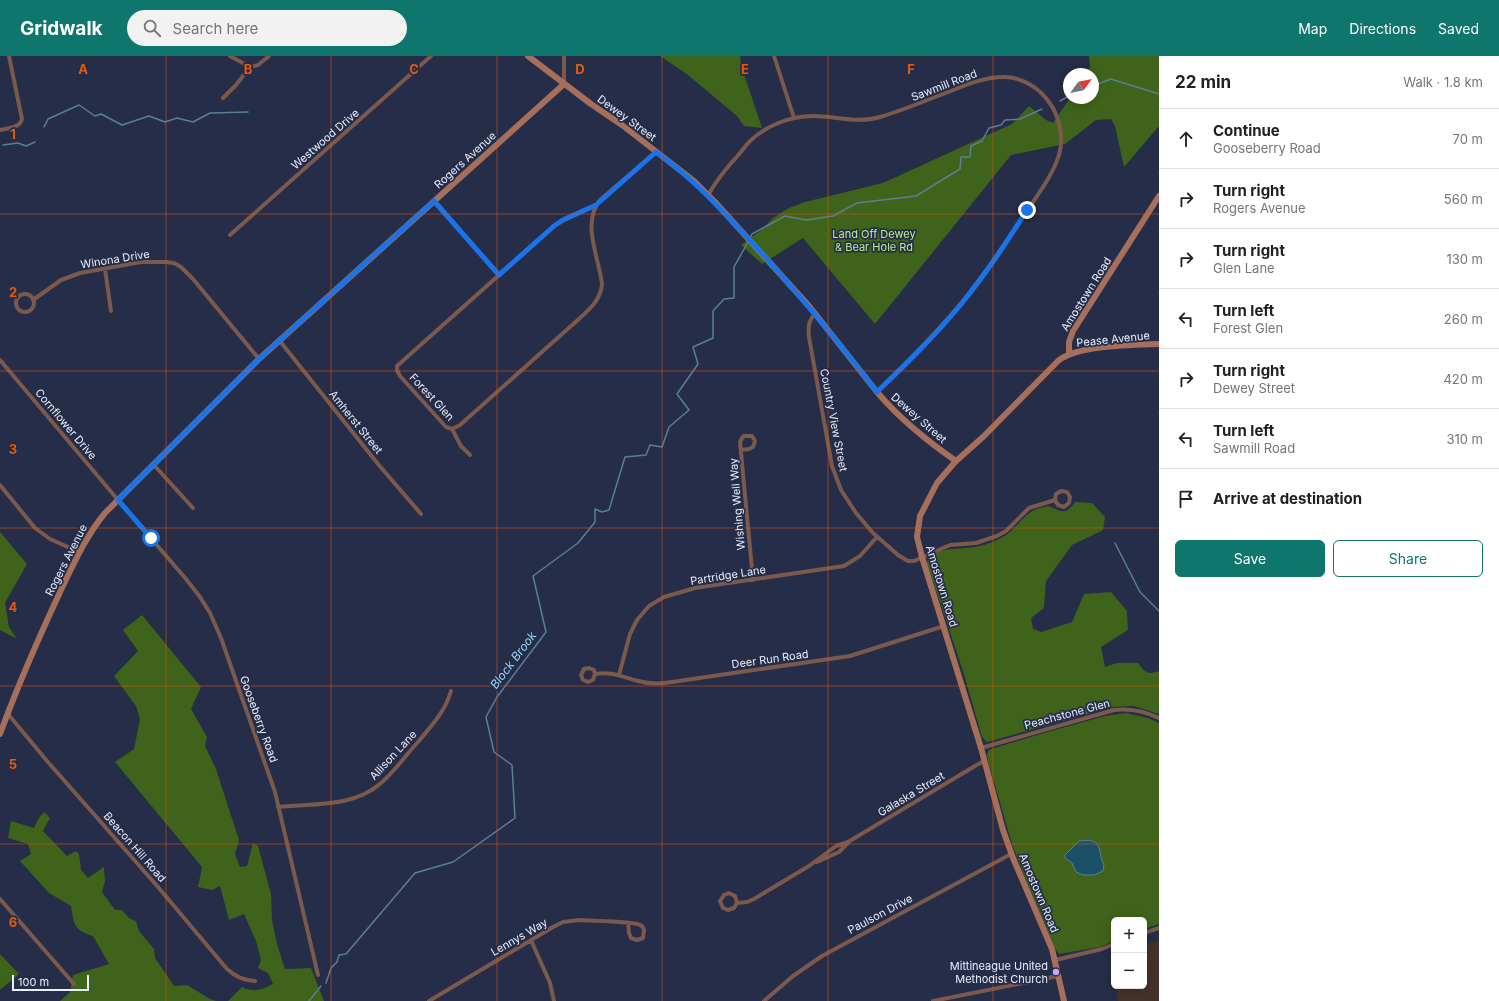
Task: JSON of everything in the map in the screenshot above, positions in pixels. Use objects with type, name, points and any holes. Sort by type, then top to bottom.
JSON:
[{"type":"main road","name":"Dewey Street","points":[[528,56],[564,84],[622,125],[694,182],[749,239],[816,313],[877,392],[915,430],[956,461]]},
{"type":"main road","name":"Rogers Avenue","points":[[0,734],[46,621],[79,552],[96,524],[153,464],[279,340],[564,84]]},
{"type":"main road","name":"Amostown Road","points":[[1064,1001],[1055,960],[1048,938],[1011,854],[981,748],[917,537],[920,516],[937,483],[956,461],[984,436],[1048,370],[1061,358],[1069,354],[1069,342],[1073,331],[1159,196]]},
{"type":"main road","name":"Pease Avenue","points":[[1069,354],[1100,348],[1159,344]]},
{"type":"street","points":[[0,130],[16,127],[22,119],[9,56]]},
{"type":"street","points":[[230,56],[250,67]]},
{"type":"street","points":[[223,98],[236,85],[250,67],[258,65],[269,56]]},
{"type":"street","name":"Westwood Drive","points":[[230,235],[431,56]]},
{"type":"street","points":[[564,56],[564,84]]},
{"type":"street","points":[[774,56],[794,118]]},
{"type":"street","name":"Sawmill Road","points":[[708,196],[714,184],[752,140],[771,127],[794,118],[813,116],[846,120],[871,120],[977,81],[1003,77],[1018,79],[1036,89],[1050,103],[1058,121],[1060,144],[1054,168],[1007,241],[979,280],[956,309],[877,392]]},
{"type":"street","name":"Forest Glen","points":[[596,205],[593,212],[592,227],[601,278],[601,293],[597,301],[460,425],[452,429],[446,427],[400,376],[397,372],[397,367],[554,226],[563,220],[596,205],[656,152]]},
{"type":"street","points":[[434,201],[499,275]]},
{"type":"street","name":"Winona Drive","points":[[33,300],[66,277],[80,273],[143,262],[165,262],[177,265],[194,280],[259,359]]},
{"type":"street","points":[[105,269],[111,311]]},
{"type":"street","name":"Winona Drive","points":[[21,295],[29,295],[33,300],[33,306],[30,311],[24,312],[17,307],[17,299],[21,295]]},
{"type":"street","name":"Country View Street","points":[[816,313],[809,324],[809,337],[834,471],[850,505],[862,522],[898,556],[905,560],[914,561],[922,557]]},
{"type":"street","name":"Amherst Street","points":[[279,340],[378,464],[421,514]]},
{"type":"street","name":"Cornflower Drive","points":[[0,360],[118,500]]},
{"type":"street","points":[[452,429],[461,446],[470,455]]},
{"type":"street","name":"Wishing Well Way","points":[[741,450],[754,580]]},
{"type":"street","points":[[153,464],[193,508]]},
{"type":"street","points":[[0,485],[35,528],[50,539],[79,552]]},
{"type":"street","points":[[1061,491],[1067,492],[1070,497],[1069,503],[1064,507],[1058,505],[1054,500],[1056,494],[1061,491]]},
{"type":"street","name":"Gooseberry Road","points":[[118,500],[189,582],[210,613],[221,638],[260,747],[278,807],[318,975]]},
{"type":"street","points":[[922,557],[950,545],[973,543],[997,536],[1009,528],[1029,508],[1054,500]]},
{"type":"street","name":"Partridge Lane","points":[[619,675],[633,626],[640,615],[649,606],[664,597],[684,590],[844,566],[860,556],[878,537]]},
{"type":"street","name":"Deer Run Road","points":[[595,674],[606,672],[638,681],[658,684],[850,656],[944,626]]},
{"type":"street","name":"Allison Lane","points":[[278,807],[338,802],[363,795],[375,788],[390,775],[434,724],[448,702],[451,691]]},
{"type":"street","name":"Peachstone Glen","points":[[981,748],[1114,710],[1128,709],[1141,711],[1159,718]]},
{"type":"street","name":"Beacon Hill Road","points":[[8,714],[47,761],[158,887],[226,969],[235,977],[255,981]]},
{"type":"street","name":"Galaska Street","points":[[737,903],[735,896],[731,894],[725,894],[721,899],[721,904],[726,910],[733,909],[737,903],[751,901],[809,866],[836,846],[848,842],[984,761]]},
{"type":"street","name":"Galaska Street","points":[[809,866],[839,852],[848,842]]},
{"type":"street","name":"Paulson Drive","points":[[764,1001],[796,973],[822,956],[1011,854]]},
{"type":"street","points":[[0,899],[74,984]]},
{"type":"street","name":"Lennys Way","points":[[429,1001],[558,925],[569,921],[638,924],[643,927],[645,933],[643,938],[637,940],[631,938],[628,924]]},
{"type":"street","points":[[1147,932],[1159,928]]},
{"type":"street","points":[[531,940],[550,983],[554,1001]]},
{"type":"street","points":[[1055,960],[1102,949],[1111,945]]},
{"type":"street","points":[[933,1001],[1058,976]]},
{"type":"shaded area","points":[[1159,940],[1159,1001],[1118,1001],[1116,989],[1147,989],[1147,944]]},
{"type":"green space","points":[[660,56],[740,56],[741,65],[762,128],[744,126],[737,116],[688,75]]},
{"type":"green space","name":"Land Off Dewey & Bear Hole Rd","points":[[1089,56],[1159,56],[1159,126],[1124,167],[1115,126],[1111,119],[1096,120],[1065,144],[1011,155],[875,324],[803,238],[762,264],[741,245],[760,231],[773,218],[789,208],[805,202],[883,183],[1012,124],[1029,106],[1046,120],[1053,123],[1066,104],[1099,104],[1099,68],[1090,67]]},
{"type":"green space","points":[[1075,502],[1092,503],[1105,517],[1103,530],[1072,545],[1046,581],[1044,608],[1031,618],[1033,629],[1041,632],[1072,622],[1084,594],[1111,592],[1127,611],[1128,630],[1101,647],[1105,667],[1117,663],[1138,663],[1149,673],[1159,671],[1159,714],[1134,706],[1113,707],[987,742],[982,737],[963,671],[927,563],[928,559],[944,550],[982,546],[993,542],[1009,533],[1033,511],[1049,506],[1060,511],[1066,511]]},
{"type":"green space","points":[[0,532],[27,564],[5,603],[9,627],[17,639],[0,630]]},
{"type":"green space","points":[[142,615],[201,687],[191,709],[207,737],[205,746],[216,769],[239,840],[235,854],[240,867],[247,866],[253,843],[258,846],[271,894],[272,920],[277,944],[285,969],[311,968],[324,1001],[228,1001],[242,987],[250,990],[258,990],[273,984],[268,973],[258,968],[261,960],[256,941],[244,914],[229,920],[220,886],[212,890],[198,887],[202,867],[115,762],[134,749],[140,719],[136,706],[114,676],[138,651],[123,630]]},
{"type":"green space","points":[[1126,713],[1148,718],[1159,723],[1159,924],[1147,928],[1147,917],[1111,917],[1111,942],[1100,947],[1059,954],[1025,878],[1012,844],[987,754],[989,750],[994,748],[1105,716]]},
{"type":"green space","points":[[44,812],[50,818],[43,831],[67,856],[76,851],[79,854],[81,870],[88,878],[104,867],[105,881],[102,892],[115,910],[122,910],[129,918],[136,921],[139,931],[154,949],[155,958],[174,986],[187,985],[216,1001],[60,1001],[70,992],[73,975],[109,964],[93,936],[78,929],[76,926],[71,906],[49,893],[20,861],[31,854],[28,844],[8,838],[11,821],[34,828],[38,819]]},
{"type":"green space","points":[[0,954],[19,974],[0,990]]},
{"type":"water","points":[[1079,841],[1091,841],[1098,845],[1104,864],[1103,871],[1094,875],[1083,875],[1076,872],[1072,863],[1065,858],[1065,855]]},
{"type":"waterway","name":"Block Brook","points":[[1099,84],[1111,79],[1159,94]]},
{"type":"waterway","points":[[44,127],[48,119],[79,105],[95,116],[101,114],[122,125],[149,116],[165,122],[177,118],[193,122],[210,113],[248,112]]},
{"type":"waterway","name":"Block Brook","points":[[750,238],[752,234],[785,216],[806,220],[833,216],[857,203],[916,196],[960,169],[961,157],[970,157],[971,146],[982,141],[989,128],[1001,125],[1005,120],[1020,119],[1042,109]]},
{"type":"waterway","points":[[3,145],[18,143],[26,146],[35,142]]},
{"type":"waterway","name":"Block Brook","points":[[326,983],[331,968],[337,962],[339,955],[346,954],[415,873],[453,862],[515,818],[512,765],[494,752],[486,717],[497,697],[546,632],[533,576],[578,543],[595,522],[595,509],[602,512],[609,510],[625,457],[646,455],[650,445],[662,447],[669,427],[689,410],[677,394],[698,364],[693,347],[713,338],[713,311],[724,299],[734,298],[734,267],[748,242]]},
{"type":"waterway","points":[[1115,543],[1140,592],[1159,611]]},
{"type":"waterway","name":"Block Brook","points":[[309,1001],[321,986]]},
{"type":"place","name":"Mittineague United Methodist Church","points":[[1056,972]]},
{"type":"route","points":[[151,538],[118,500],[244,373],[434,201],[499,275],[554,226],[563,220],[596,205],[656,152],[694,182],[715,202],[816,313],[877,392],[961,304],[996,258],[1027,210]]}]
